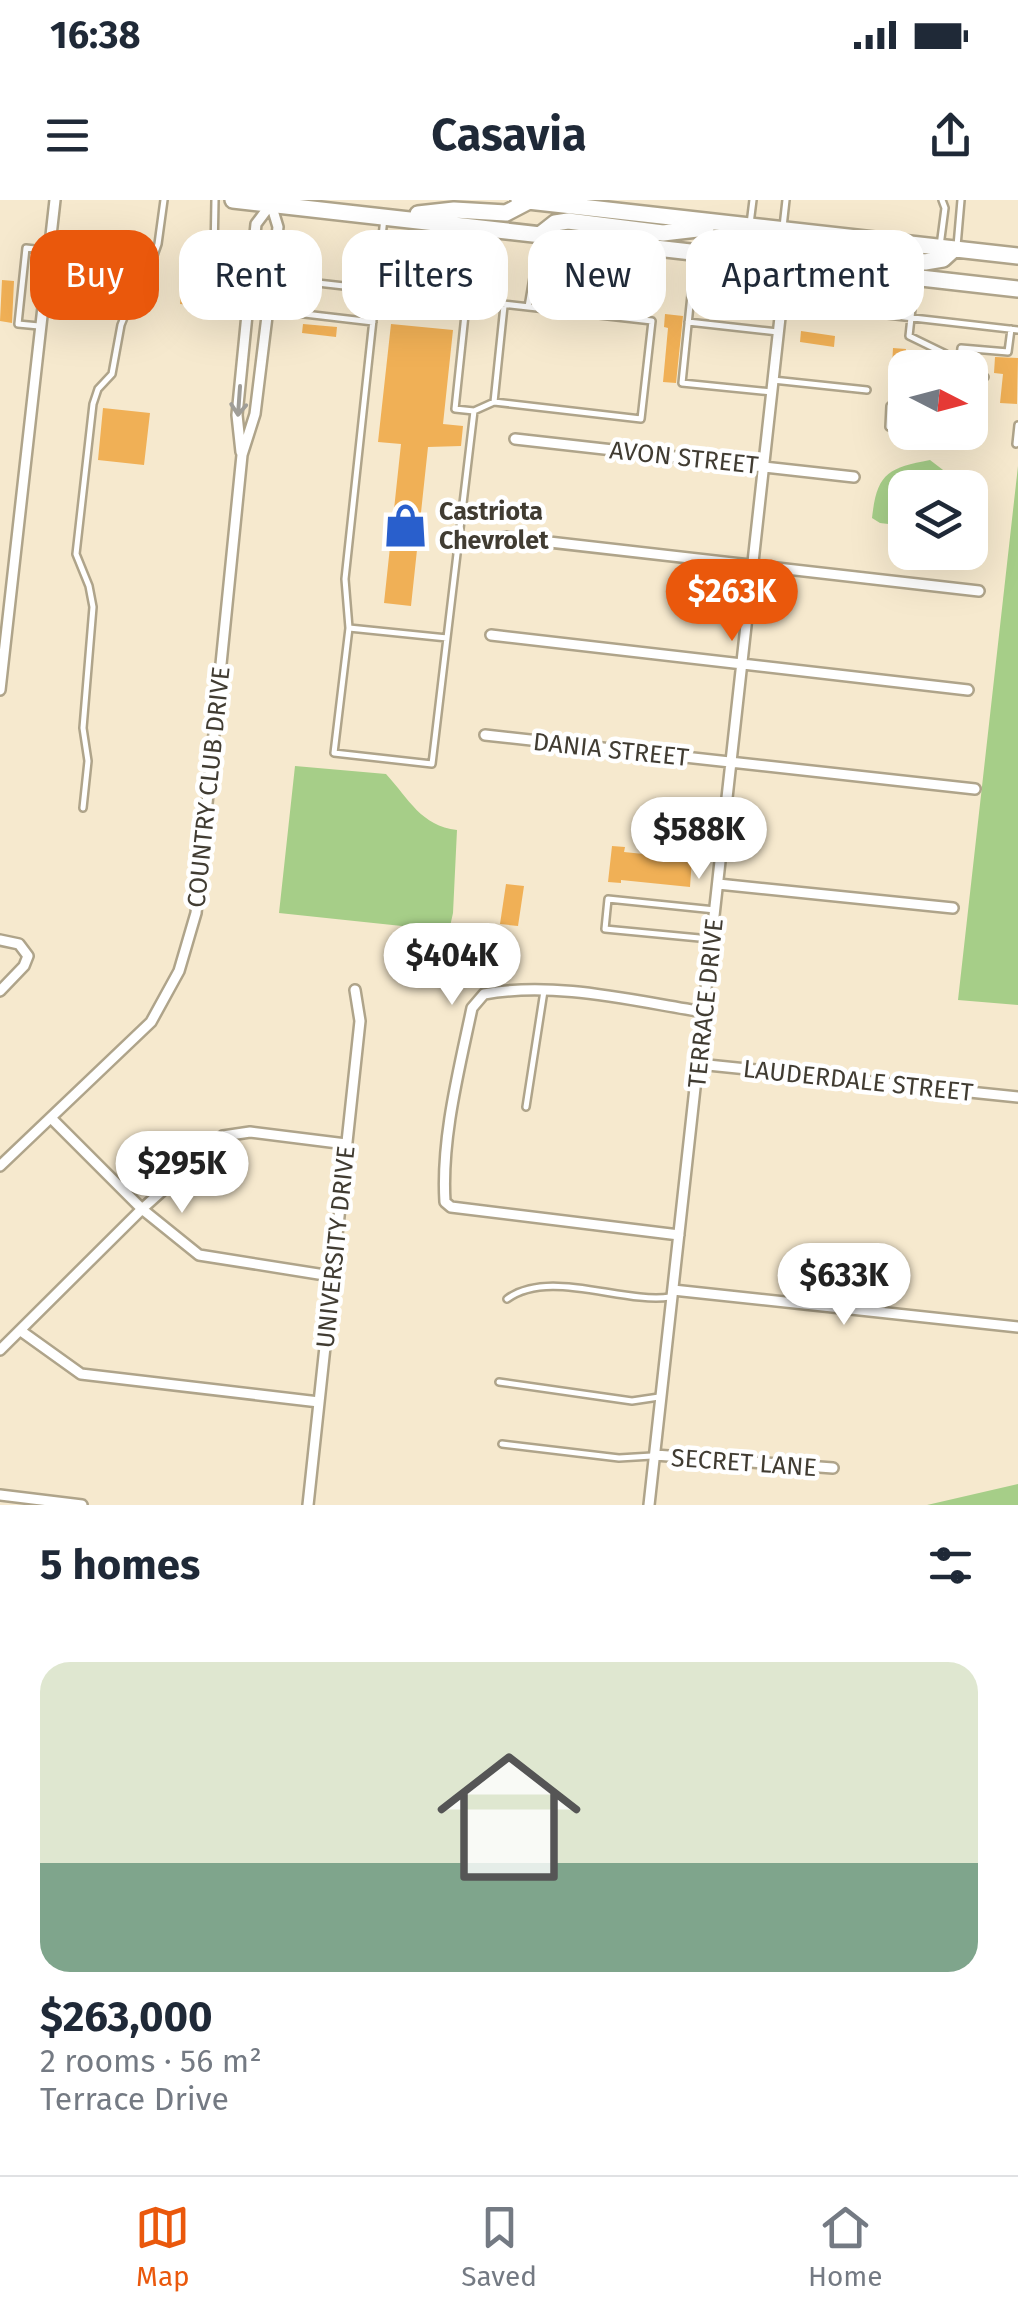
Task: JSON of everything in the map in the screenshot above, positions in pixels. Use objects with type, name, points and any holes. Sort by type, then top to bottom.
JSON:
[{"type":"highway","points":[[234,200],[528,233]]},
{"type":"highway","points":[[519,200],[660,208],[742,226],[783,230]]},
{"type":"highway","points":[[384,217],[454,210],[493,214],[522,207],[528,200]]},
{"type":"highway","points":[[544,230],[568,222],[638,230]]},
{"type":"highway","points":[[666,233],[742,226]]},
{"type":"highway","points":[[924,245],[1018,256]]},
{"type":"highway","points":[[924,262],[943,259],[950,248]]},
{"type":"highway","points":[[924,279],[1018,289]]},
{"type":"street","points":[[51,230],[55,200]]},
{"type":"street","name":"COUNTRY CLUB DRIVE","points":[[255,230],[272,202]]},
{"type":"street","name":"COUNTRY CLUB DRIVE","points":[[272,202],[278,230]]},
{"type":"street","points":[[0,690],[42,320]]},
{"type":"street","name":"COUNTRY CLUB DRIVE","points":[[0,1166],[151,1022],[180,971],[196,913],[242,455],[237,415],[246,320]]},
{"type":"street","name":"COUNTRY CLUB DRIVE","points":[[242,455],[256,414],[266,320]]},
{"type":"street","name":"TERRACE DRIVE","points":[[650,1505],[780,320]]},
{"type":"street","points":[[244,346],[263,348]]},
{"type":"street","name":"AVON STREET","points":[[515,438],[854,477]]},
{"type":"street","points":[[505,537],[978,591]]},
{"type":"street","points":[[491,635],[968,690]]},
{"type":"street","name":"DANIA STREET","points":[[485,736],[975,789]]},
{"type":"street","points":[[718,884],[953,908]]},
{"type":"street","points":[[0,940],[19,944],[28,956],[24,966],[0,991]]},
{"type":"street","name":"UNIVERSITY DRIVE","points":[[308,1505],[360,1021],[355,990]]},
{"type":"street","points":[[680,1235],[451,1207],[445,1202],[455,1096],[472,1008],[484,994],[589,994],[704,1012]]},
{"type":"street","name":"LAUDERDALE STREET","points":[[698,1064],[1018,1097]]},
{"type":"street","points":[[52,1118],[142,1209],[199,1255],[331,1276]]},
{"type":"street","points":[[0,1350],[142,1209],[223,1136],[250,1132],[346,1144]]},
{"type":"street","points":[[673,1293],[1018,1327]]},
{"type":"street","points":[[21,1331],[81,1374],[319,1402]]},
{"type":"street","name":"SECRET LANE","points":[[655,1455],[833,1468]]},
{"type":"street","points":[[0,1495],[82,1505]]},
{"type":"lane","points":[[83,808],[88,761],[83,728],[93,607],[90,586],[76,554],[93,404],[98,389],[112,374],[121,325],[144,282],[158,244],[164,200]]},
{"type":"lane","points":[[214,200],[214,230]]},
{"type":"lane","points":[[742,226],[753,200]]},
{"type":"lane","points":[[783,230],[786,200]]},
{"type":"lane","points":[[942,200],[950,248]]},
{"type":"lane","points":[[950,248],[961,200]]},
{"type":"lane","points":[[383,230],[384,217]]},
{"type":"lane","points":[[30,248],[26,248],[18,324],[41,326]]},
{"type":"lane","points":[[342,286],[300,282],[296,314],[342,319]]},
{"type":"lane","points":[[508,305],[528,308]]},
{"type":"lane","points":[[924,319],[1014,329],[1008,352],[988,350]]},
{"type":"lane","points":[[353,320],[372,322],[344,579],[349,628],[334,752],[432,764],[474,411]]},
{"type":"lane","points":[[464,320],[455,409],[474,411],[494,402],[641,419],[652,322],[634,320]]},
{"type":"lane","points":[[494,402],[502,320]]},
{"type":"lane","points":[[911,320],[909,336],[938,350]]},
{"type":"lane","points":[[772,392],[682,382],[688,322],[778,332]]},
{"type":"lane","points":[[961,350],[984,350]]},
{"type":"lane","points":[[773,380],[867,390]]},
{"type":"lane","points":[[1016,444],[1018,425]]},
{"type":"lane","points":[[349,628],[447,638]]},
{"type":"lane","points":[[712,940],[605,929],[608,899],[715,910]]},
{"type":"lane","points":[[526,1107],[544,991]]},
{"type":"lane","points":[[507,1299],[520,1290],[547,1287],[600,1290],[650,1300],[673,1293]]},
{"type":"lane","points":[[499,1382],[632,1401],[662,1396]]},
{"type":"lane","points":[[502,1444],[619,1458],[655,1455]]},
{"type":"green space","points":[[930,460],[943,470],[894,470]]},
{"type":"green space","points":[[1018,466],[1018,1005],[958,1000]]},
{"type":"green space","points":[[887,476],[888,524],[872,518],[877,492]]},
{"type":"green space","points":[[295,766],[386,774],[425,817],[457,830],[449,931],[279,913]]},
{"type":"green space","points":[[1018,1484],[1018,1505],[927,1505]]},
{"type":"building","points":[[2,280],[14,281],[12,323],[0,321]]},
{"type":"building","points":[[666,314],[683,316],[676,383],[663,382],[668,328],[664,327]]},
{"type":"building","points":[[303,324],[337,327],[336,337],[302,333]]},
{"type":"building","name":"Castriota Chevrolet","points":[[391,324],[453,330],[443,424],[463,426],[461,446],[428,447],[411,606],[384,603],[401,444],[378,442]]},
{"type":"building","points":[[801,331],[835,336],[834,347],[800,342]]},
{"type":"building","points":[[995,357],[1018,358],[1017,404],[1000,403],[1003,374],[994,373]]},
{"type":"building","points":[[103,408],[150,413],[144,465],[98,460]]},
{"type":"building","points":[[612,846],[625,847],[624,852],[692,859],[690,887],[608,882]]},
{"type":"building","points":[[506,884],[524,886],[518,926],[500,924]]},
{"type":"place","name":"Castriota Chevrolet","points":[[406,525]]}]
